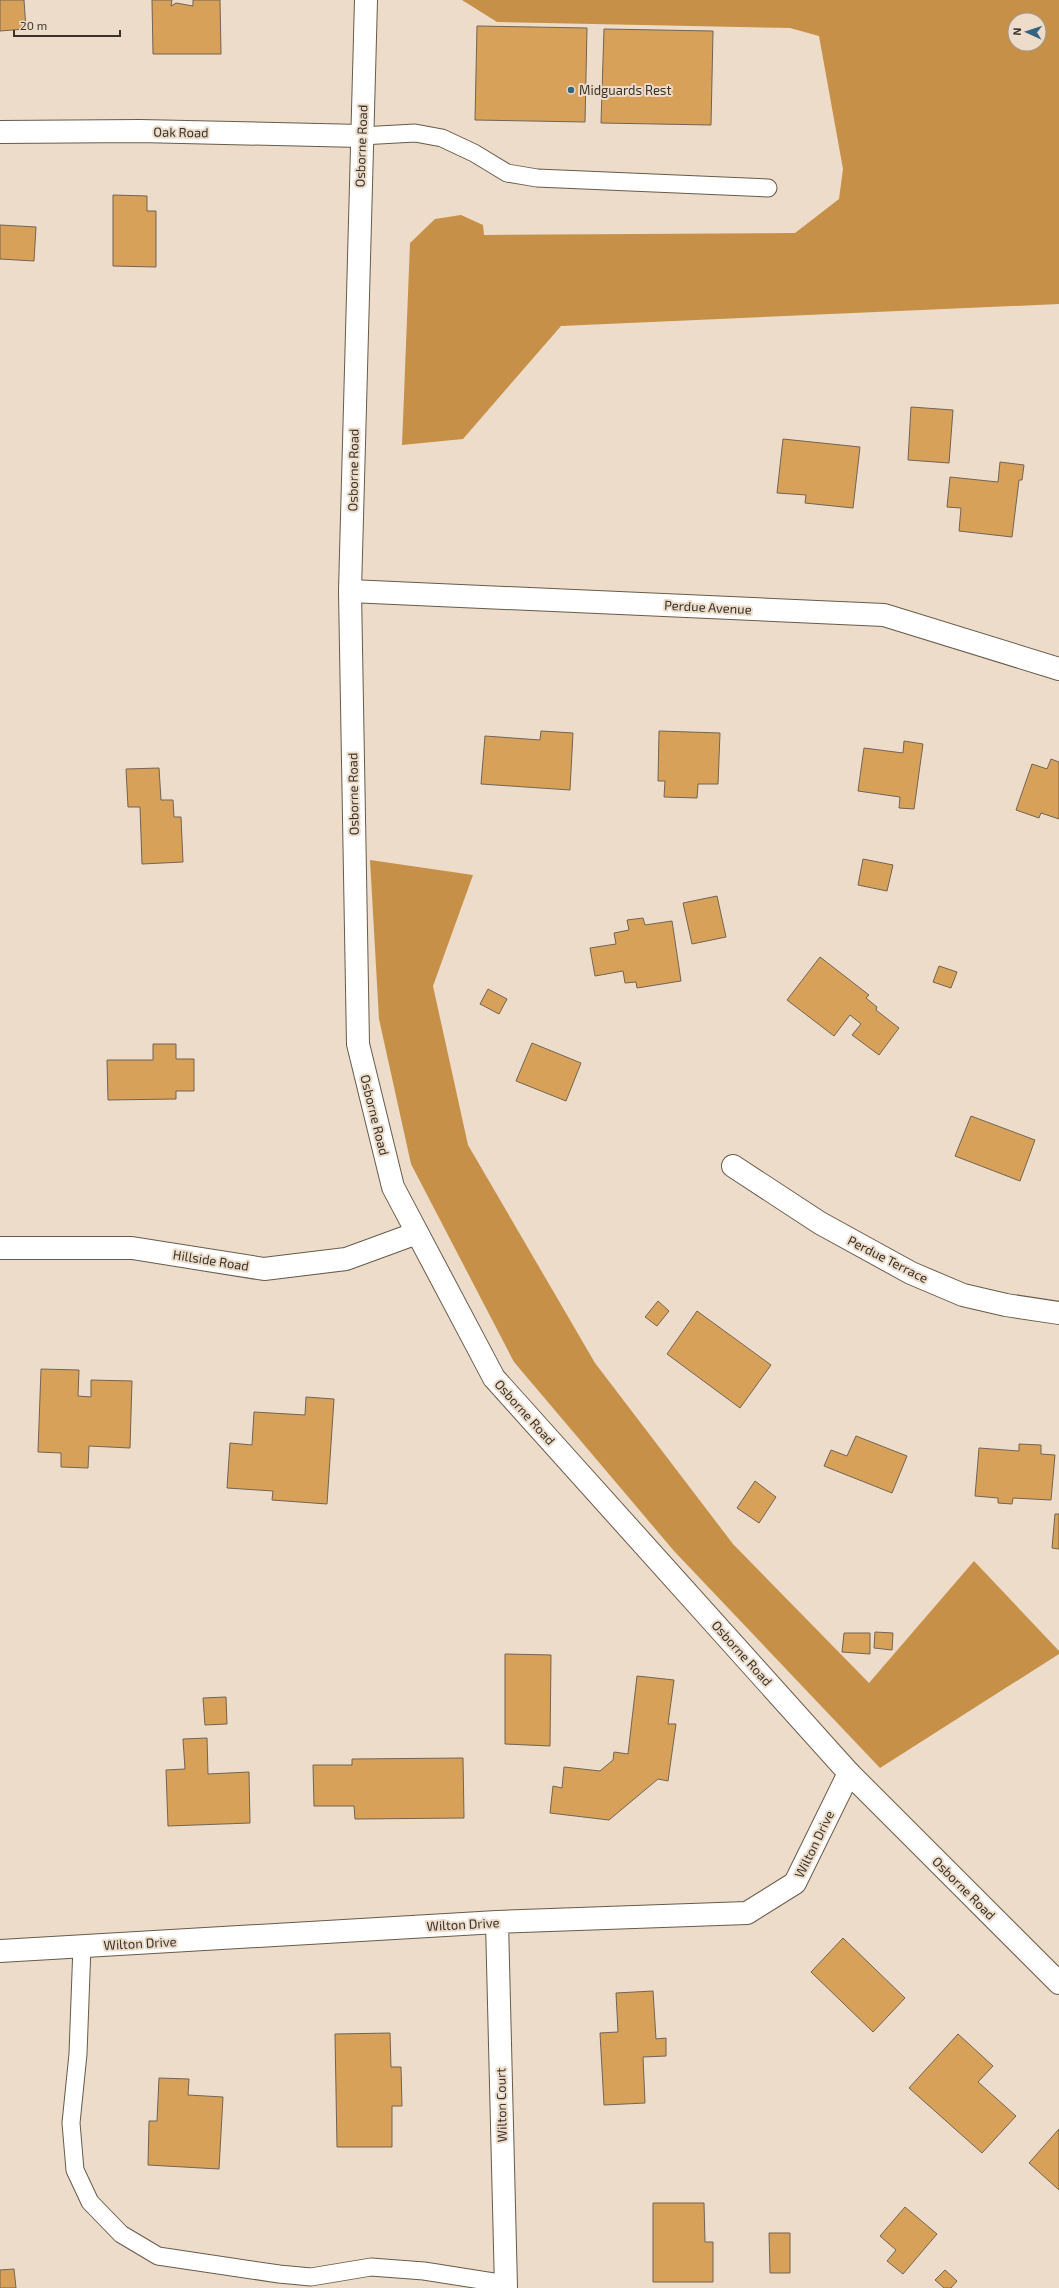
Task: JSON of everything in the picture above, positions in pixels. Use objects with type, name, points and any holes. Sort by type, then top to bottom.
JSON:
[{"type":"street","name":"Osborne Road","points":[[366,0],[350,591],[358,1044],[393,1187],[494,1378],[849,1773],[1059,1983]]},
{"type":"street","name":"Oak Road","points":[[0,132],[140,131],[362,136]]},
{"type":"street","name":"Perdue Avenue","points":[[350,591],[884,615],[1059,669]]},
{"type":"street","name":"Perdue Terrace","points":[[733,1166],[820,1223],[911,1273],[963,1295],[1006,1305],[1059,1313]]},
{"type":"street","name":"Hillside Road","points":[[0,1248],[132,1248],[264,1269],[346,1259],[418,1233]]},
{"type":"street","name":"Wilton Drive","points":[[0,1951],[497,1922],[747,1913],[796,1883],[849,1773]]},
{"type":"street","name":"Wilton Court","points":[[497,1922],[506,2286]]},
{"type":"lane","points":[[362,136],[415,133],[442,138],[474,153],[507,173],[537,178],[768,188]]},
{"type":"lane","points":[[82,1946],[78,2054],[70,2123],[75,2170],[90,2202],[121,2234],[158,2256],[279,2274],[311,2277],[371,2267],[424,2271],[506,2286]]},
{"type":"shaded area","points":[[462,0],[1059,0],[1059,304],[561,326],[463,439],[402,445],[410,243],[435,219],[461,215],[483,225],[484,235],[795,233],[839,199],[843,169],[819,36],[790,28],[497,22]]},
{"type":"shaded area","points":[[370,860],[473,875],[433,986],[468,1145],[595,1363],[733,1544],[869,1683],[974,1561],[1059,1651],[1059,1654],[880,1768],[674,1551],[514,1362],[411,1164],[379,1019]]},
{"type":"building","points":[[0,0],[24,0],[26,29],[0,31]]},
{"type":"building","points":[[152,0],[172,0],[171,6],[176,3],[193,6],[193,0],[220,0],[221,54],[153,54]]},
{"type":"building","points":[[477,26],[587,28],[585,122],[475,120]]},
{"type":"building","points":[[604,29],[713,31],[711,125],[601,123]]},
{"type":"building","points":[[113,195],[147,196],[147,211],[156,211],[156,267],[113,266]]},
{"type":"building","points":[[0,225],[36,227],[34,261],[0,259]]},
{"type":"building","points":[[911,407],[953,410],[949,463],[908,460]]},
{"type":"building","points":[[783,439],[860,447],[853,508],[805,503],[806,495],[777,493]]},
{"type":"building","points":[[1000,462],[1024,465],[1022,480],[1019,480],[1012,537],[959,531],[961,508],[947,507],[950,477],[998,482]]},
{"type":"building","points":[[541,731],[573,733],[570,790],[481,784],[485,736],[540,740]]},
{"type":"building","points":[[659,731],[720,733],[718,784],[698,784],[697,798],[664,797],[665,781],[658,781]]},
{"type":"building","points":[[904,741],[923,744],[914,809],[899,808],[900,797],[858,791],[864,748],[903,753]]},
{"type":"building","points":[[1051,759],[1059,762],[1059,819],[1041,813],[1039,818],[1016,810],[1032,764],[1047,769]]},
{"type":"building","points":[[159,768],[161,800],[173,800],[174,817],[181,817],[183,862],[142,864],[140,807],[128,807],[126,769]]},
{"type":"building","points":[[863,859],[893,865],[887,891],[858,885]]},
{"type":"building","points":[[717,896],[726,937],[692,944],[683,903]]},
{"type":"building","points":[[643,918],[645,925],[672,921],[681,981],[637,988],[636,982],[625,983],[623,971],[595,976],[590,948],[616,944],[614,933],[629,930],[627,920]]},
{"type":"building","points":[[820,957],[869,995],[866,998],[877,1007],[876,1010],[899,1028],[879,1055],[852,1035],[861,1024],[850,1015],[834,1036],[787,1000]]},
{"type":"building","points":[[939,966],[957,972],[951,988],[933,982]]},
{"type":"building","points":[[488,989],[507,999],[499,1014],[480,1004]]},
{"type":"building","points":[[532,1043],[581,1063],[566,1101],[516,1081]]},
{"type":"building","points":[[153,1044],[176,1044],[176,1059],[194,1059],[194,1091],[176,1091],[176,1099],[108,1100],[107,1060],[153,1060]]},
{"type":"building","points":[[971,1116],[1035,1140],[1020,1181],[955,1156]]},
{"type":"building","points":[[658,1301],[669,1311],[657,1326],[645,1317]]},
{"type":"building","points":[[697,1311],[771,1365],[740,1408],[667,1354]]},
{"type":"building","points":[[41,1369],[79,1370],[78,1396],[91,1397],[91,1380],[132,1381],[130,1448],[89,1446],[88,1468],[61,1467],[61,1453],[38,1452]]},
{"type":"building","points":[[306,1397],[334,1399],[327,1504],[272,1500],[273,1491],[227,1488],[230,1443],[252,1445],[254,1412],[305,1415]]},
{"type":"building","points":[[856,1436],[907,1456],[892,1493],[824,1466],[831,1450],[847,1456]]},
{"type":"building","points":[[1019,1444],[1041,1445],[1041,1454],[1055,1455],[1051,1500],[1013,1498],[1012,1504],[998,1503],[998,1498],[975,1496],[979,1448],[1019,1451]]},
{"type":"building","points":[[755,1481],[776,1497],[759,1523],[737,1508]]},
{"type":"building","points":[[1055,1514],[1059,1514],[1059,1549],[1052,1548]]},
{"type":"building","points":[[875,1632],[893,1633],[892,1650],[874,1648]]},
{"type":"building","points":[[844,1633],[870,1633],[870,1654],[842,1652]]},
{"type":"building","points":[[505,1654],[551,1655],[550,1746],[505,1744]]},
{"type":"building","points":[[637,1676],[674,1680],[668,1724],[676,1724],[668,1781],[658,1779],[609,1820],[550,1813],[553,1786],[562,1788],[564,1767],[600,1771],[613,1760],[614,1752],[628,1754]]},
{"type":"building","points":[[226,1697],[227,1724],[205,1725],[203,1698]]},
{"type":"building","points":[[207,1738],[208,1774],[249,1772],[250,1823],[168,1826],[166,1770],[185,1769],[183,1739]]},
{"type":"building","points":[[463,1758],[464,1818],[355,1819],[354,1806],[314,1806],[313,1765],[352,1765],[352,1759]]},
{"type":"building","points":[[843,1938],[905,1998],[873,2032],[811,1972]]},
{"type":"building","points":[[653,1991],[656,2039],[666,2038],[666,2056],[643,2057],[645,2103],[604,2105],[600,2033],[618,2032],[616,1993]]},
{"type":"building","points":[[390,2033],[391,2067],[401,2067],[402,2106],[392,2106],[392,2147],[337,2147],[335,2034]]},
{"type":"building","points":[[958,2034],[993,2066],[978,2082],[1016,2116],[982,2153],[909,2088]]},
{"type":"building","points":[[159,2078],[189,2079],[188,2095],[223,2097],[219,2169],[148,2165],[149,2121],[157,2121]]},
{"type":"building","points":[[1059,2129],[1059,2190],[1029,2163]]},
{"type":"building","points":[[653,2203],[704,2203],[705,2242],[713,2242],[713,2282],[653,2282]]},
{"type":"building","points":[[905,2207],[937,2234],[903,2274],[887,2261],[896,2250],[880,2236]]},
{"type":"building","points":[[769,2233],[790,2233],[790,2273],[770,2273]]},
{"type":"building","points":[[14,2269],[16,2288],[0,2288],[0,2270]]},
{"type":"building","points":[[945,2270],[957,2281],[951,2288],[944,2288],[935,2280]]},
{"type":"place","name":"Midguards Rest","points":[[571,90]]}]
